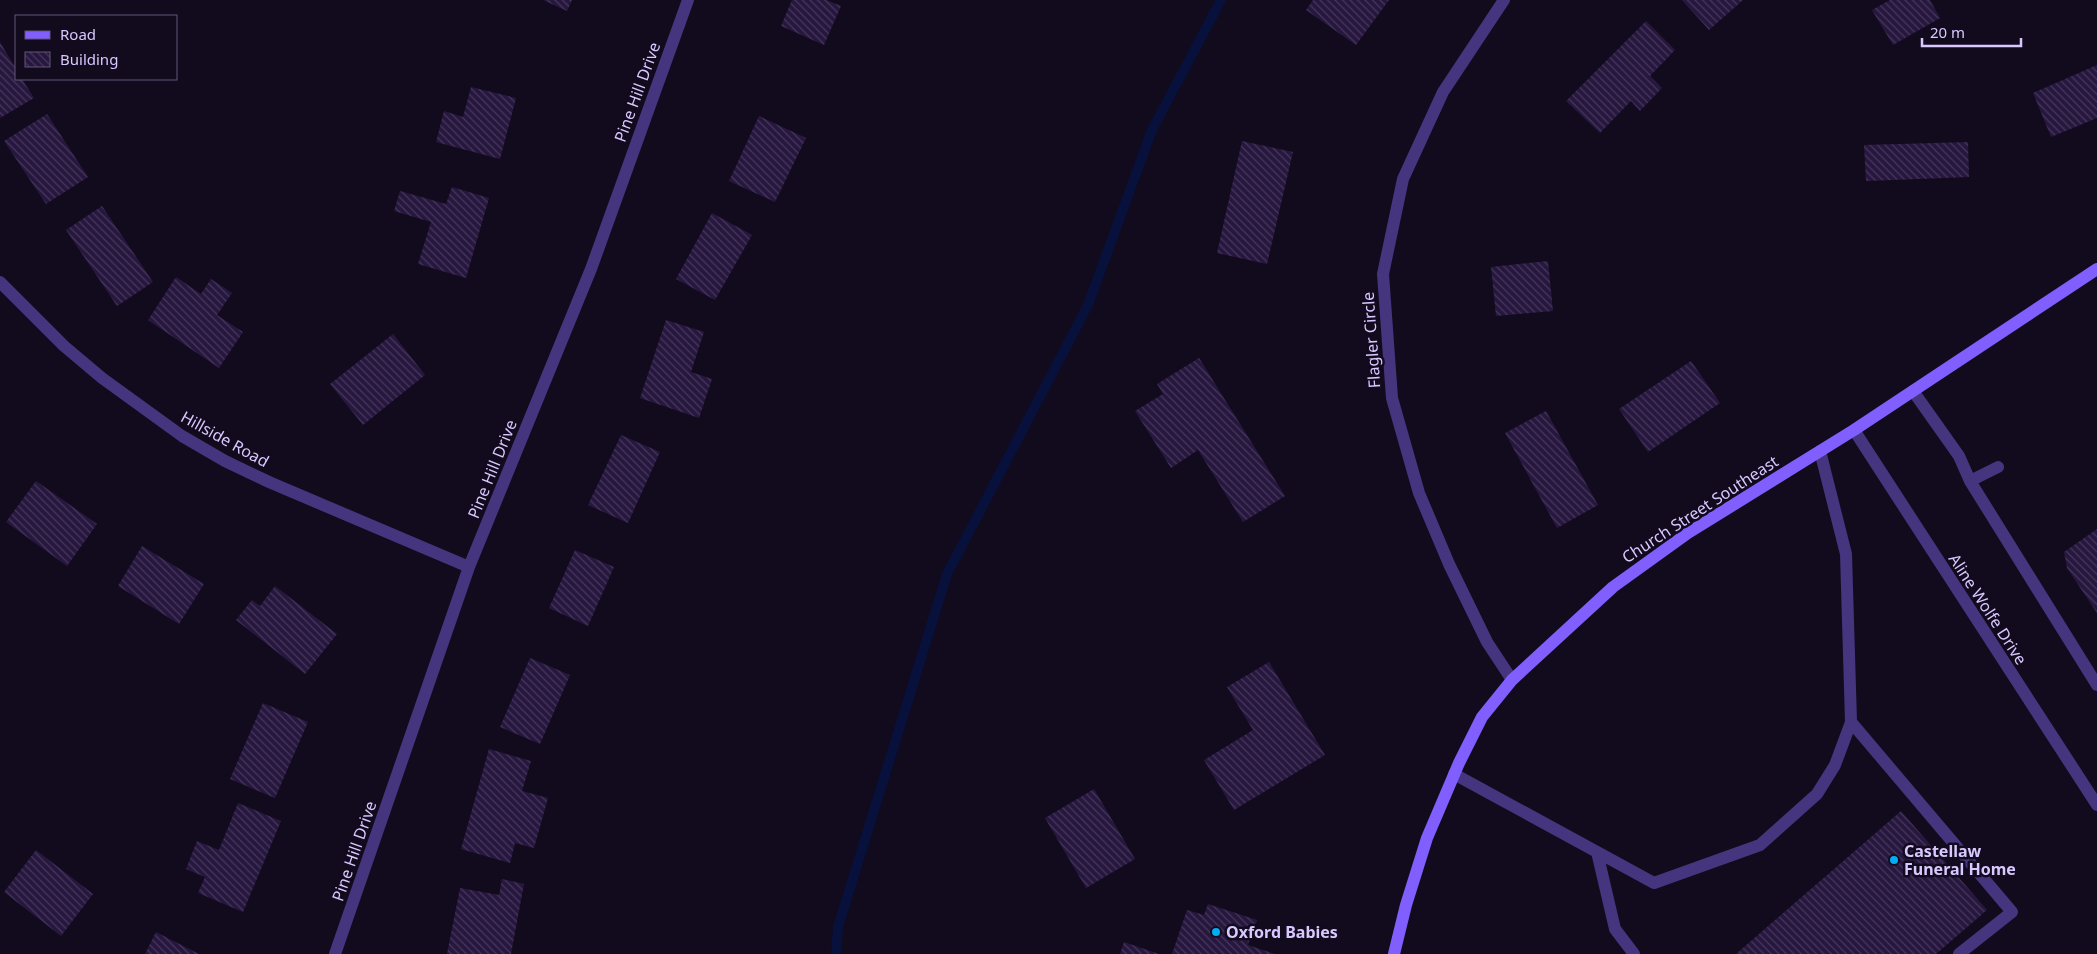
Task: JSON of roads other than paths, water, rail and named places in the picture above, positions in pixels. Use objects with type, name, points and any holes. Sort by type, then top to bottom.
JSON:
[{"type":"street","name":"Pine Hill Drive","points":[[335,954],[469,568],[591,269],[688,0]]},
{"type":"street","name":"Flagler Circle","points":[[1504,0],[1443,92],[1403,179],[1382,274],[1392,398],[1419,493],[1449,564],[1487,642],[1512,680]]},
{"type":"street","name":"Church Street Southeast","points":[[1394,954],[1406,905],[1427,838],[1454,774],[1482,717],[1512,680],[1612,586],[1688,532],[1854,430],[2097,269]]},
{"type":"street","name":"Hillside Road","points":[[0,282],[72,353],[102,378],[182,436],[225,461],[269,482],[469,568]]},
{"type":"street","points":[[1913,391],[1959,456],[1970,481],[2097,685]]},
{"type":"street","name":"Aline Wolfe Drive","points":[[1854,430],[2097,805]]},
{"type":"street","points":[[1454,774],[1654,882],[1760,845],[1817,794],[1835,765],[1851,722],[1846,554],[1820,451]]},
{"type":"street","points":[[1970,481],[1998,467]]},
{"type":"street","points":[[1851,722],[2012,912],[1959,954]]},
{"type":"street","points":[[1597,852],[1615,929],[1634,954]]},
{"type":"waterway","points":[[836,954],[838,927],[947,574],[1088,305],[1152,130],[1221,0]]},
{"type":"place","name":"Castellaw Funeral Home","points":[[1894,860]]},
{"type":"place","name":"Oxford Babies","points":[[1216,932]]}]
